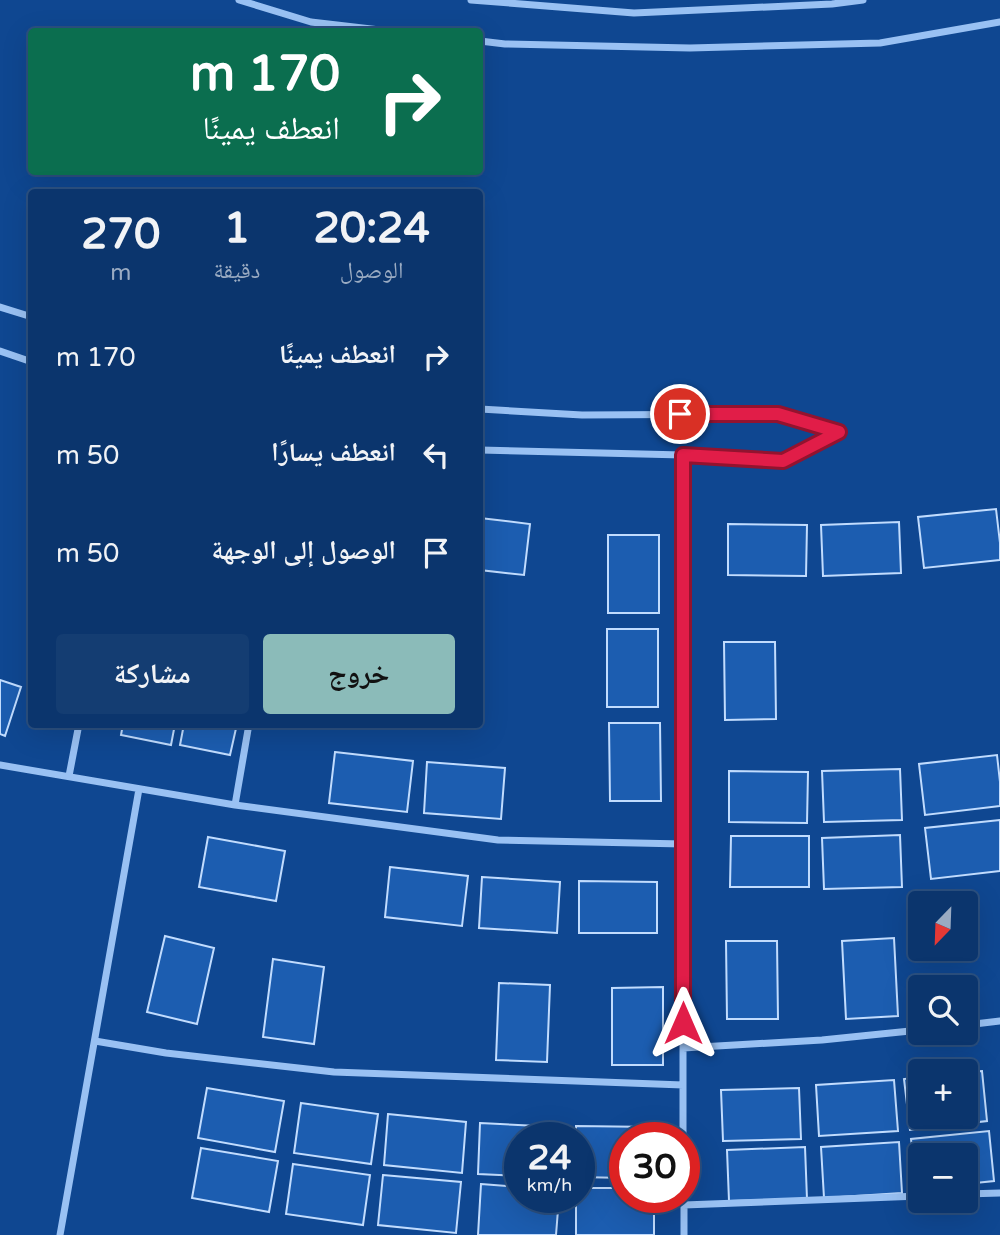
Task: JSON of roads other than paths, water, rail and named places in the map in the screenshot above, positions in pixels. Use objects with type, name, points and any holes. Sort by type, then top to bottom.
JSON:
[{"type":"street","points":[[239,0],[311,22],[363,28]]},
{"type":"street","points":[[471,0],[634,13],[832,4],[863,0]]},
{"type":"street","points":[[691,0],[691,10]]},
{"type":"street","points":[[483,41],[690,48],[880,43],[1000,22]]},
{"type":"street","points":[[0,307],[28,316]]},
{"type":"street","points":[[0,351],[28,361]]},
{"type":"street","points":[[483,409],[582,415],[778,414],[839,432],[783,461],[683,455],[483,450]]},
{"type":"street","points":[[683,455],[683,1122]]},
{"type":"street","points":[[69,776],[78,728]]},
{"type":"street","points":[[235,805],[247,728]]},
{"type":"street","points":[[0,765],[235,805],[498,840],[683,844]]},
{"type":"street","points":[[60,1235],[139,789]]},
{"type":"street","points":[[978,1024],[1000,1021]]},
{"type":"street","points":[[683,1048],[822,1040],[908,1031]]},
{"type":"street","points":[[95,1041],[166,1053],[334,1072],[683,1085]]},
{"type":"street","points":[[978,1194],[1000,1193]]},
{"type":"street","points":[[700,1201],[908,1196]]},
{"type":"street","points":[[684,1213],[684,1235]]}]
